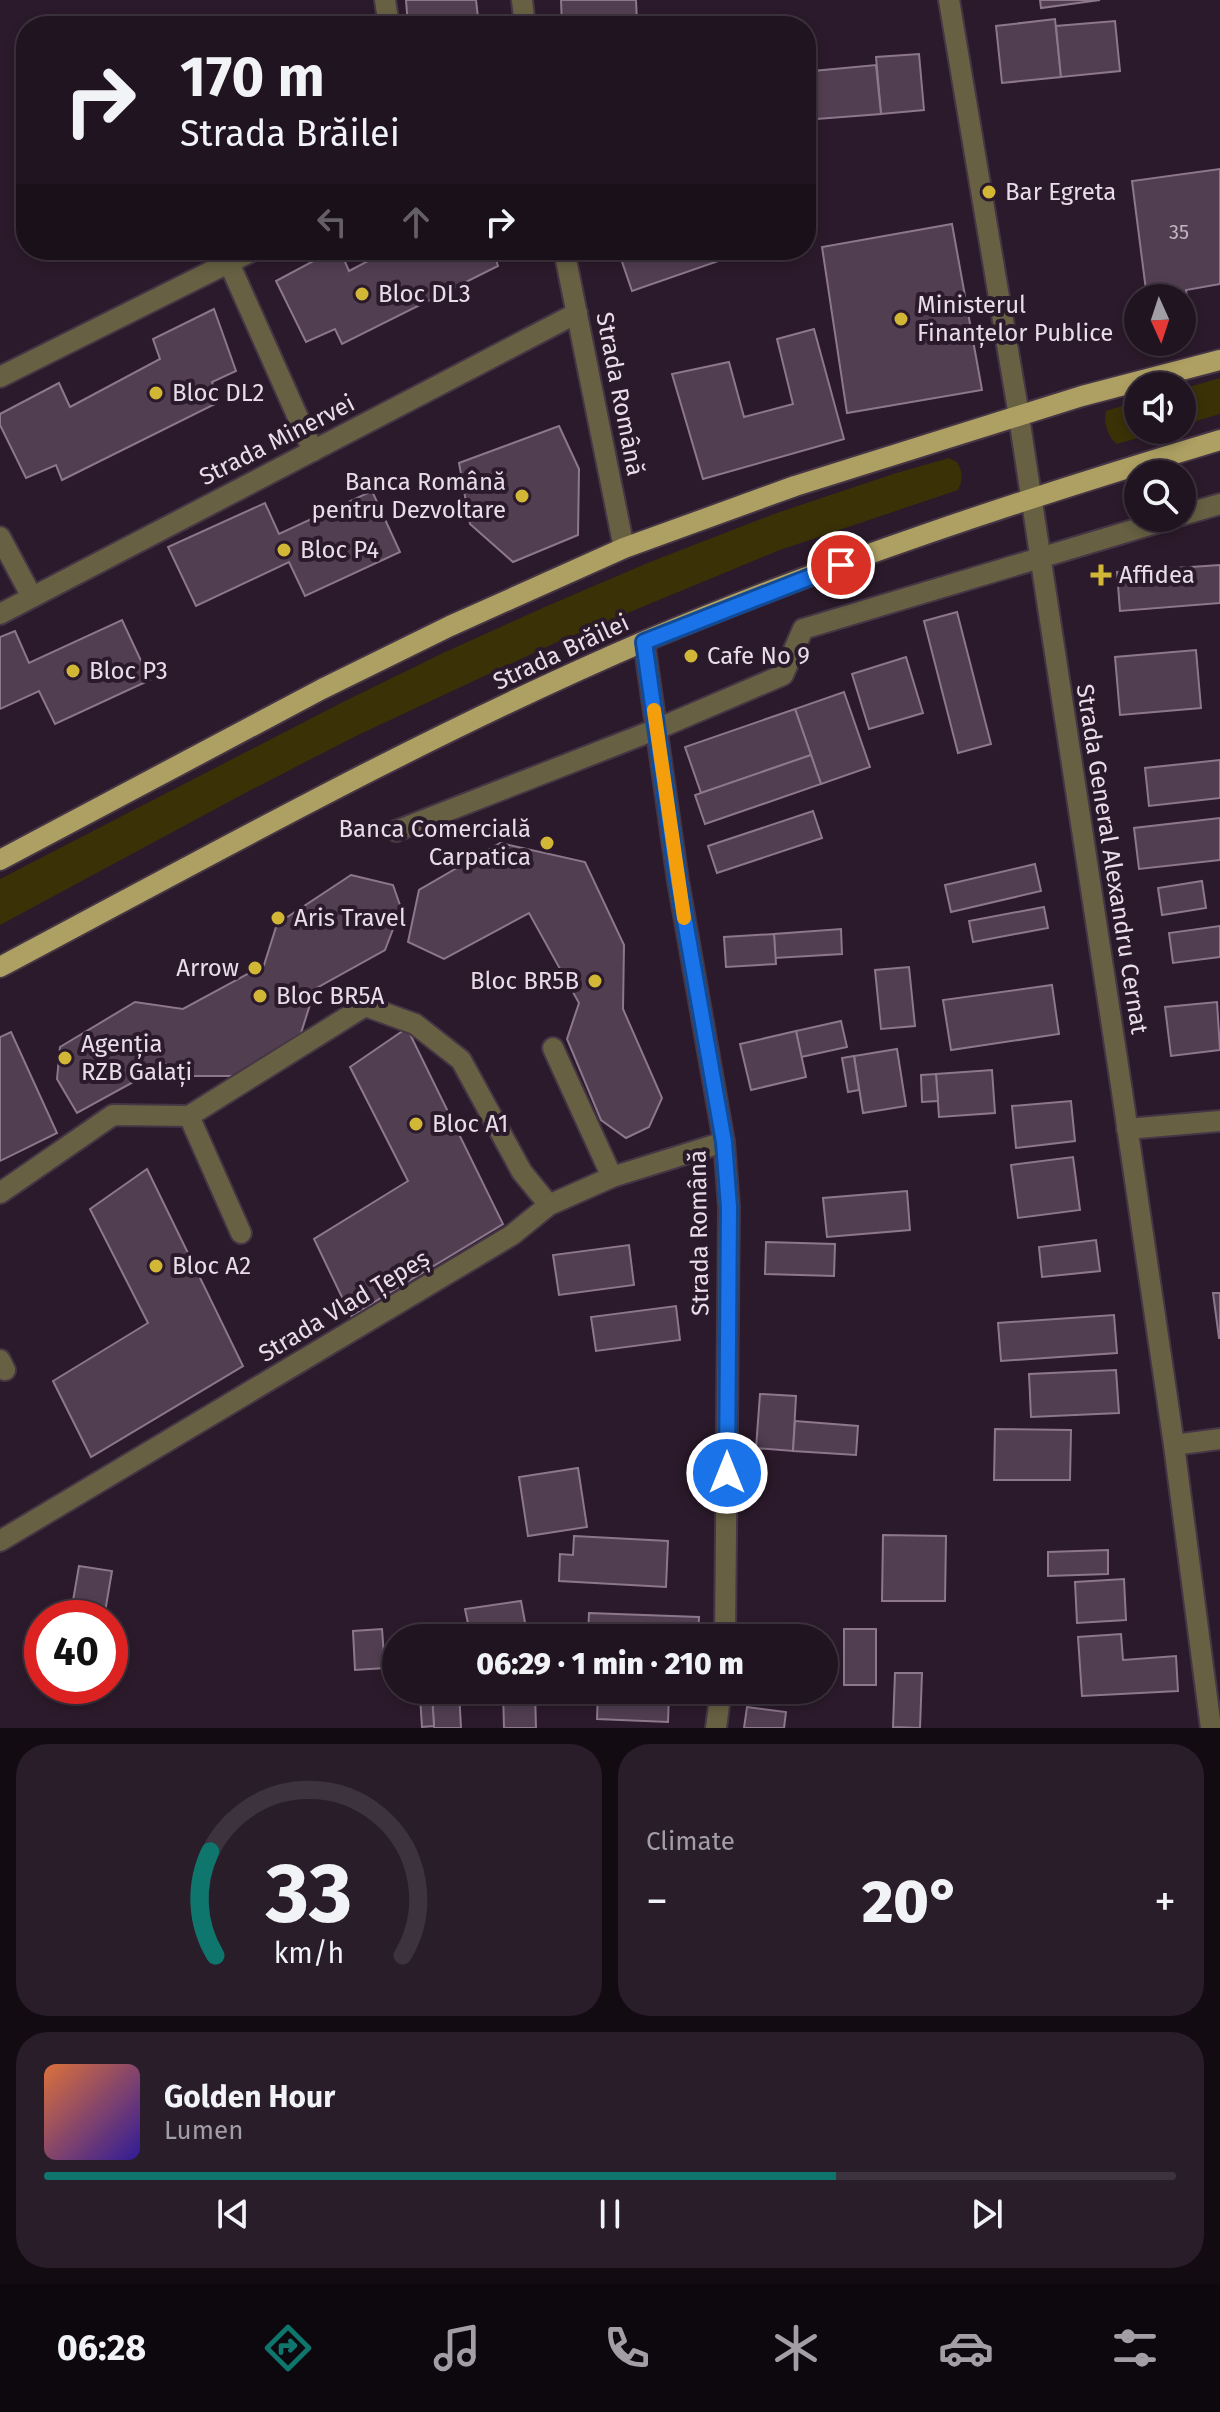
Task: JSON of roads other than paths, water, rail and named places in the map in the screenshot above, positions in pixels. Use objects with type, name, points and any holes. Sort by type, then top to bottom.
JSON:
[{"type":"main road","points":[[0,860],[322,689],[450,626],[624,548],[795,486],[1082,396],[1220,360]]},
{"type":"main road","name":"Strada Brăilei","points":[[0,967],[399,755],[644,642],[814,574],[1220,440]]},
{"type":"street","name":"Strada General Alexandru Cernat","points":[[949,0],[1019,416],[1174,1445],[1211,1728]]},
{"type":"street","points":[[0,377],[235,260]]},
{"type":"street","name":"Strada Română","points":[[566,260],[624,548]]},
{"type":"street","points":[[229,263],[313,451]]},
{"type":"street","name":"Strada Minervei","points":[[0,614],[577,313]]},
{"type":"street","points":[[1196,511],[1220,504]]},
{"type":"street","points":[[396,831],[657,729],[783,675],[803,629],[1126,532]]},
{"type":"street","points":[[0,537],[32,597]]},
{"type":"street","name":"Strada Română","points":[[644,642],[678,881],[724,1142],[729,1207],[725,1624]]},
{"type":"street","points":[[0,1193],[113,1115],[189,1116],[365,1006],[415,1024],[461,1060],[522,1172],[549,1205]]},
{"type":"street","points":[[553,1048],[612,1177]]},
{"type":"street","points":[[189,1116],[241,1233]]},
{"type":"street","points":[[1127,1129],[1220,1121]]},
{"type":"street","name":"Strada Vlad Țepeș","points":[[0,1541],[499,1243],[549,1205],[612,1177],[724,1142]]},
{"type":"street","points":[[1174,1445],[1220,1439]]},
{"type":"street","points":[[716,1728],[719,1704]]},
{"type":"place","name":"Bar Egreta","points":[[989,192]]},
{"type":"place","name":"Bloc DL3","points":[[362,294]]},
{"type":"place","name":"Ministerul Finanțelor Publice","points":[[901,319]]},
{"type":"place","name":"Bloc DL2","points":[[156,393]]},
{"type":"place","name":"Banca Română pentru Dezvoltare","points":[[522,496]]},
{"type":"place","name":"Bloc P4","points":[[284,550]]},
{"type":"place","name":"Affidea","points":[[1101,575]]},
{"type":"place","name":"Cafe No 9","points":[[691,656]]},
{"type":"place","name":"Bloc P3","points":[[73,671]]},
{"type":"place","name":"Banca Comercială Carpatica","points":[[547,843]]},
{"type":"place","name":"Aris Travel","points":[[278,918]]},
{"type":"place","name":"Arrow","points":[[255,968]]},
{"type":"place","name":"Bloc BR5B","points":[[595,981]]},
{"type":"place","name":"Bloc BR5A","points":[[260,996]]},
{"type":"place","name":"Agenția RZB Galați","points":[[65,1058]]},
{"type":"place","name":"Bloc A1","points":[[416,1124]]},
{"type":"place","name":"Bloc A2","points":[[156,1266]]}]
